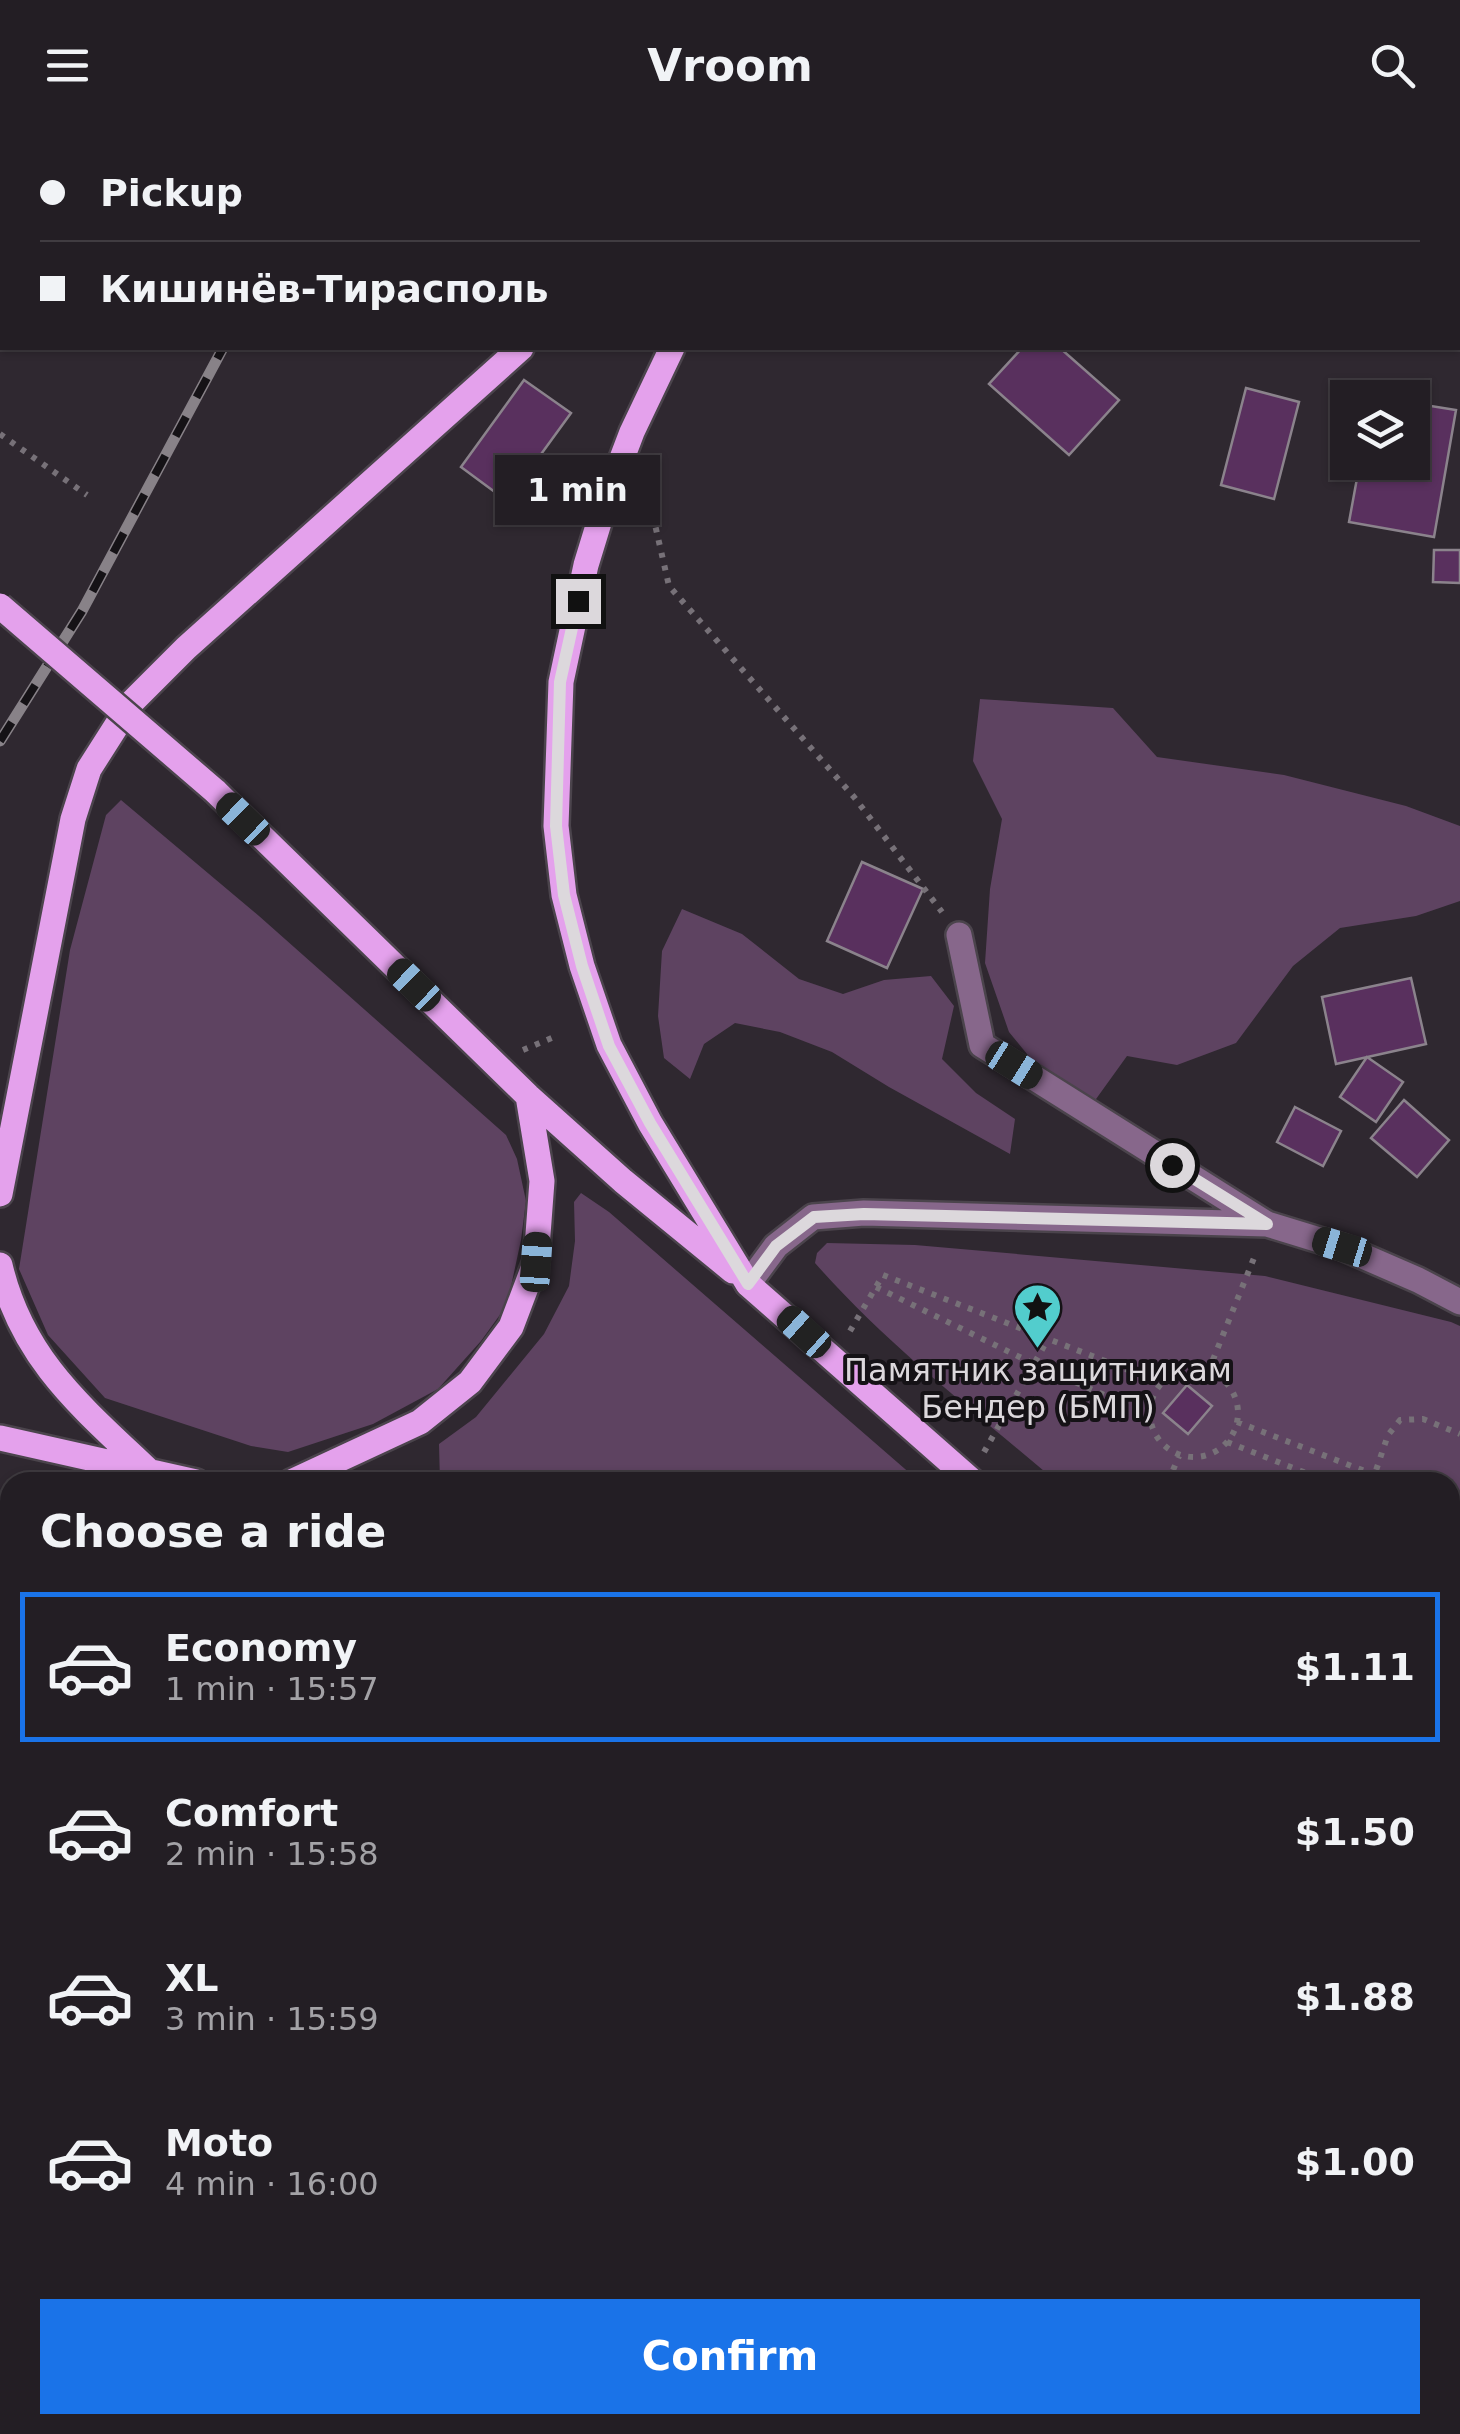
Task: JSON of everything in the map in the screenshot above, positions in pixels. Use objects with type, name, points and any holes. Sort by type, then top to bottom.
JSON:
[{"type":"main road","points":[[0,1194],[73,818],[89,769],[131,703],[186,648],[519,350]]},
{"type":"main road","points":[[671,350],[632,432],[586,565],[560,682],[556,826],[564,895],[582,966],[609,1046],[650,1123],[748,1284]]},
{"type":"main road","points":[[0,606],[215,791],[528,1096],[961,1472]]},
{"type":"main road","points":[[312,1472],[420,1422],[470,1382],[511,1326],[536,1262],[542,1181],[528,1096]]},
{"type":"main road","points":[[0,1265],[6,1292],[34,1350],[56,1380],[149,1472]]},
{"type":"main road","points":[[0,1438],[143,1472]]},
{"type":"street","points":[[959,935],[982,1045],[1267,1224],[1342,1247],[1460,1302]]},
{"type":"street","points":[[748,1284],[776,1246],[814,1217],[864,1214],[1267,1224]]},
{"type":"path","points":[[0,434],[88,495]]},
{"type":"path","points":[[652,468],[651,508],[668,586],[854,797],[959,935]]},
{"type":"path","points":[[509,1056],[554,1036]]},
{"type":"path","points":[[1208,1372],[1267,1224]]},
{"type":"path","points":[[850,1332],[883,1274],[1162,1382]]},
{"type":"path","points":[[876,1288],[1150,1415]]},
{"type":"path","points":[[976,1472],[1048,1340]]},
{"type":"path","points":[[1186,1370],[1208,1372],[1225,1382],[1234,1394],[1237,1422],[1227,1442],[1210,1455],[1179,1456],[1156,1437],[1150,1423],[1153,1394],[1173,1374],[1186,1370]]},
{"type":"path","points":[[1375,1472],[1388,1435],[1400,1420],[1423,1419],[1460,1434]]},
{"type":"path","points":[[1237,1422],[1358,1472]]},
{"type":"path","points":[[1227,1442],[1304,1472]]},
{"type":"path","points":[[1172,1472],[1179,1456]]},
{"type":"shaded area","points":[[980,699],[1113,708],[1157,757],[1284,775],[1406,806],[1460,826],[1460,901],[1416,916],[1340,928],[1293,966],[1236,1043],[1177,1065],[1127,1056],[1091,1106],[1045,1076],[1009,1032],[985,963],[990,889],[1002,819],[973,761]]},
{"type":"shaded area","points":[[121,800],[259,916],[506,1135],[517,1159],[526,1201],[521,1240],[507,1305],[481,1341],[438,1389],[373,1424],[288,1452],[251,1446],[105,1398],[48,1335],[19,1269],[70,950],[106,815]]},
{"type":"shaded area","points":[[682,909],[742,934],[799,979],[843,994],[884,980],[931,976],[954,1006],[942,1059],[976,1093],[1015,1119],[1010,1154],[832,1052],[780,1032],[735,1023],[704,1044],[690,1079],[664,1058],[658,1016],[662,951]]},
{"type":"shaded area","points":[[581,1193],[609,1212],[908,1472],[440,1472],[439,1444],[476,1417],[544,1334],[569,1286],[575,1241],[574,1202]]},
{"type":"shaded area","points":[[827,1243],[915,1245],[1265,1276],[1451,1322],[1460,1326],[1460,1472],[1045,1472],[872,1322],[815,1263],[817,1253]]},
{"type":"building","points":[[1020,350],[1062,350],[1119,400],[1069,455],[989,384]]},
{"type":"building","points":[[524,380],[571,413],[507,501],[461,467]]},
{"type":"building","points":[[1246,388],[1299,402],[1274,499],[1221,485]]},
{"type":"building","points":[[1430,406],[1456,410],[1434,537],[1349,522],[1357,480],[1430,480]]},
{"type":"building","points":[[1434,550],[1460,550],[1460,583],[1433,582]]},
{"type":"building","points":[[862,862],[923,889],[887,968],[827,941]]},
{"type":"building","points":[[1411,978],[1426,1044],[1336,1064],[1322,997]]},
{"type":"building","points":[[1367,1057],[1403,1082],[1376,1122],[1340,1097]]},
{"type":"building","points":[[1404,1100],[1449,1140],[1417,1177],[1371,1138]]},
{"type":"building","points":[[1295,1107],[1341,1131],[1323,1166],[1277,1142]]},
{"type":"building","points":[[1187,1385],[1212,1406],[1188,1434],[1163,1413]]},
{"type":"railway","points":[[0,741],[82,611],[222,350]]},
{"type":"place","name":"Памятник защитникам Бендер (БМП)","points":[[1038,1350]]},
{"type":"route","points":[[578,601],[560,682],[556,826],[564,895],[582,966],[609,1046],[650,1123],[748,1284],[776,1246],[814,1217],[864,1214],[1267,1224],[1172,1165]]}]
